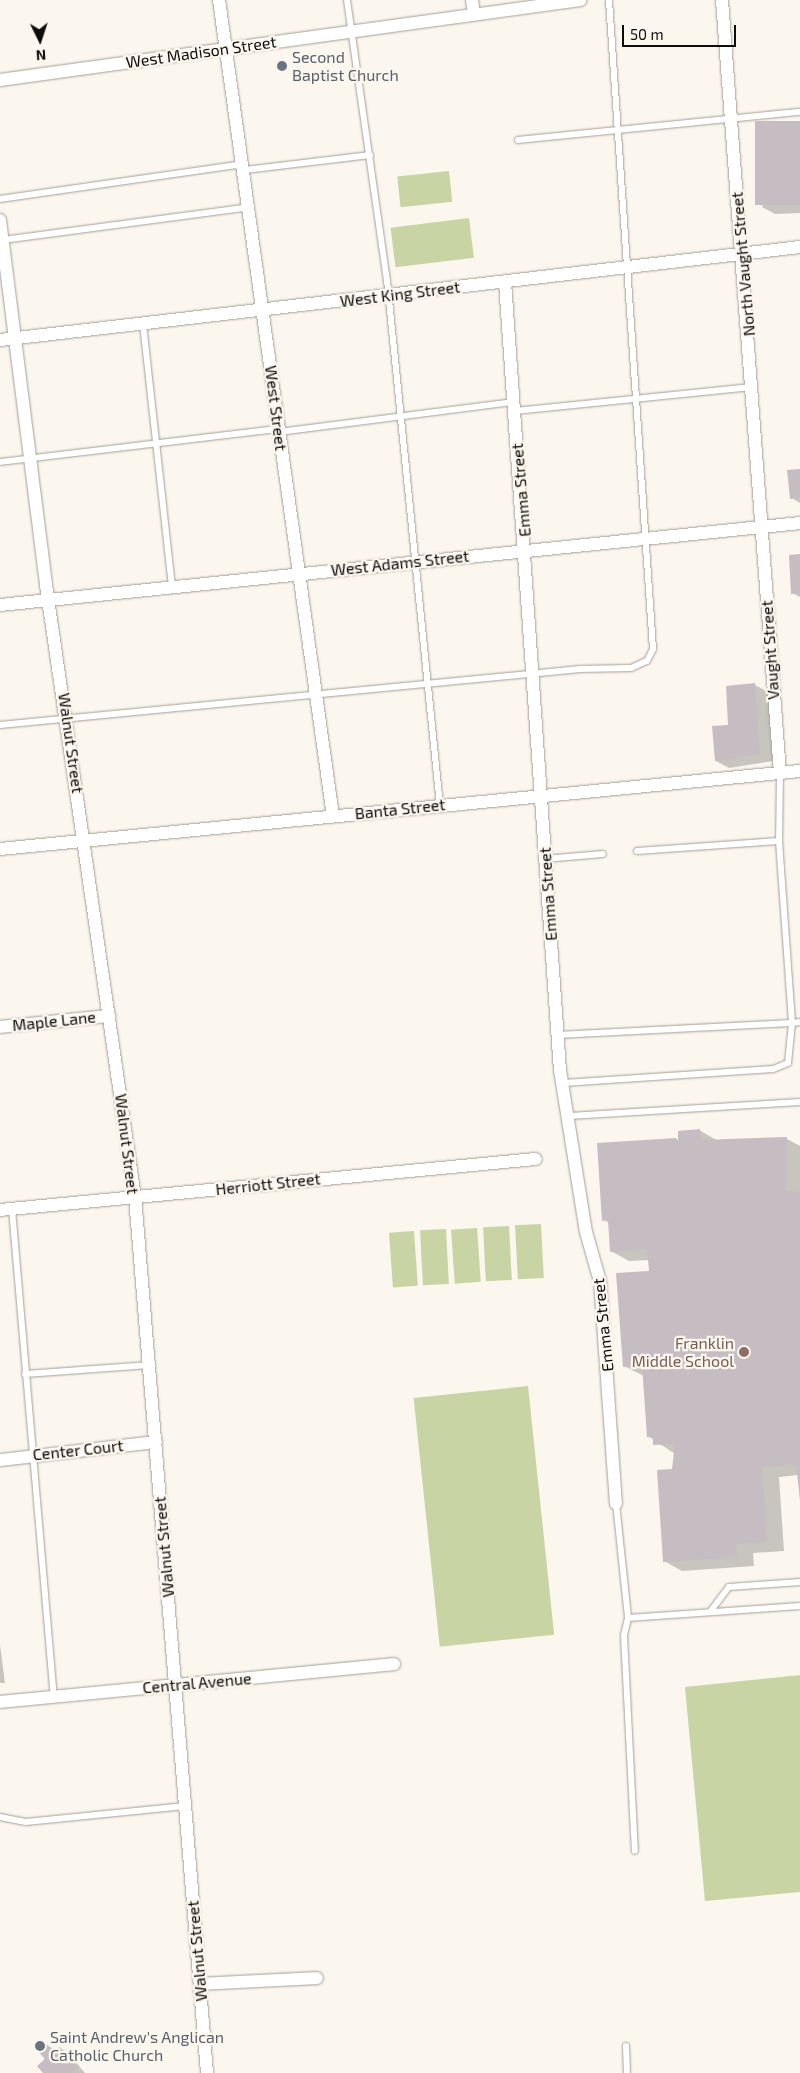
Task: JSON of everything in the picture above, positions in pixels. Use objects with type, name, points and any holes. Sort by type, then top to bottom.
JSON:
[{"type":"street","name":"West Street","points":[[219,0],[265,310],[278,430],[333,816]]},
{"type":"street","points":[[472,0],[474,14]]},
{"type":"street","name":"West Madison Street","points":[[0,80],[581,0]]},
{"type":"street","name":"North Vaught Street","points":[[722,0],[753,387],[761,527]]},
{"type":"street","name":"Walnut Street","points":[[0,220],[18,337],[48,600],[68,718],[134,1197],[150,1365],[207,2073]]},
{"type":"street","name":"West King Street","points":[[0,340],[800,247]]},
{"type":"street","name":"Emma Street","points":[[505,282],[535,673],[544,859],[558,1035],[563,1083],[586,1232],[600,1281],[616,1503]]},
{"type":"street","name":"West Adams Street","points":[[0,605],[800,523]]},
{"type":"street","name":"Vaught Street","points":[[761,527],[780,773]]},
{"type":"street","name":"Banta Street","points":[[0,849],[800,771]]},
{"type":"street","name":"Maple Lane","points":[[0,1027],[109,1016]]},
{"type":"street","name":"Herriott Street","points":[[6,1209],[536,1159]]},
{"type":"street","name":"Center Court","points":[[0,1460],[32,1454],[156,1442]]},
{"type":"street","name":"Central Avenue","points":[[0,1702],[394,1664]]},
{"type":"street","points":[[200,1984],[317,1978]]},
{"type":"lane","points":[[347,0],[370,156],[387,294],[440,805]]},
{"type":"lane","points":[[0,725],[535,673],[631,668],[647,661],[653,649],[609,0]]},
{"type":"lane","points":[[518,140],[617,131],[731,117],[800,112]]},
{"type":"lane","points":[[0,199],[244,167],[370,156]]},
{"type":"lane","points":[[3,240],[250,207]]},
{"type":"lane","points":[[143,324],[172,588]]},
{"type":"lane","points":[[0,462],[156,446],[399,416],[514,406],[635,400],[753,387]]},
{"type":"lane","points":[[563,1083],[773,1068],[788,1063],[792,1054],[792,1023],[779,840],[780,773]]},
{"type":"lane","points":[[636,852],[779,840]]},
{"type":"lane","points":[[544,859],[603,854]]},
{"type":"lane","points":[[558,1035],[800,1022]]},
{"type":"lane","points":[[569,1116],[800,1102]]},
{"type":"lane","points":[[6,1209],[25,1374],[54,1697]]},
{"type":"lane","points":[[25,1374],[150,1365]]},
{"type":"lane","points":[[616,1503],[628,1618],[624,1636],[635,1851]]},
{"type":"lane","points":[[710,1612],[729,1587],[800,1582]]},
{"type":"lane","points":[[628,1618],[800,1606]]},
{"type":"lane","points":[[0,1817],[26,1822],[186,1806]]},
{"type":"lane","points":[[626,2046],[628,2073]]},
{"type":"green space","points":[[449,171],[452,202],[401,207],[397,176]]},
{"type":"green space","points":[[469,218],[474,258],[395,267],[391,228]]},
{"type":"green space","points":[[541,1224],[544,1278],[518,1279],[515,1225]]},
{"type":"green space","points":[[509,1226],[512,1280],[486,1281],[483,1227]]},
{"type":"green space","points":[[477,1228],[481,1282],[455,1284],[451,1230]]},
{"type":"green space","points":[[446,1229],[449,1284],[423,1285],[420,1230]]},
{"type":"green space","points":[[414,1231],[418,1286],[393,1288],[389,1233]]},
{"type":"green space","points":[[528,1386],[554,1635],[440,1647],[414,1398]]},
{"type":"green space","points":[[800,1675],[800,1892],[705,1901],[685,1687]]},
{"type":"building","points":[[755,121],[800,121],[800,205],[755,205]]},
{"type":"building","points":[[800,469],[800,498],[790,499],[787,470]]},
{"type":"building","points":[[800,554],[800,593],[791,594],[789,555]]},
{"type":"building","points":[[755,683],[760,754],[715,761],[712,726],[728,725],[726,686]]},
{"type":"building","points":[[700,1129],[701,1140],[787,1137],[786,1191],[800,1190],[800,1498],[796,1465],[762,1467],[767,1541],[736,1544],[737,1557],[663,1562],[657,1470],[672,1469],[675,1444],[653,1445],[653,1437],[647,1437],[642,1365],[623,1367],[616,1273],[649,1271],[647,1249],[610,1252],[608,1220],[602,1221],[597,1143],[676,1138],[678,1142],[678,1131]]},
{"type":"building","points":[[43,2040],[53,2052],[60,2047],[78,2068],[72,2073],[43,2073],[37,2066],[45,2059],[35,2048]]},
{"type":"place","name":"Second Baptist Church","points":[[282,66]]},
{"type":"place","name":"Franklin Middle School","points":[[744,1352]]},
{"type":"place","name":"Saint Andrew's Anglican Catholic Church","points":[[40,2046]]}]
